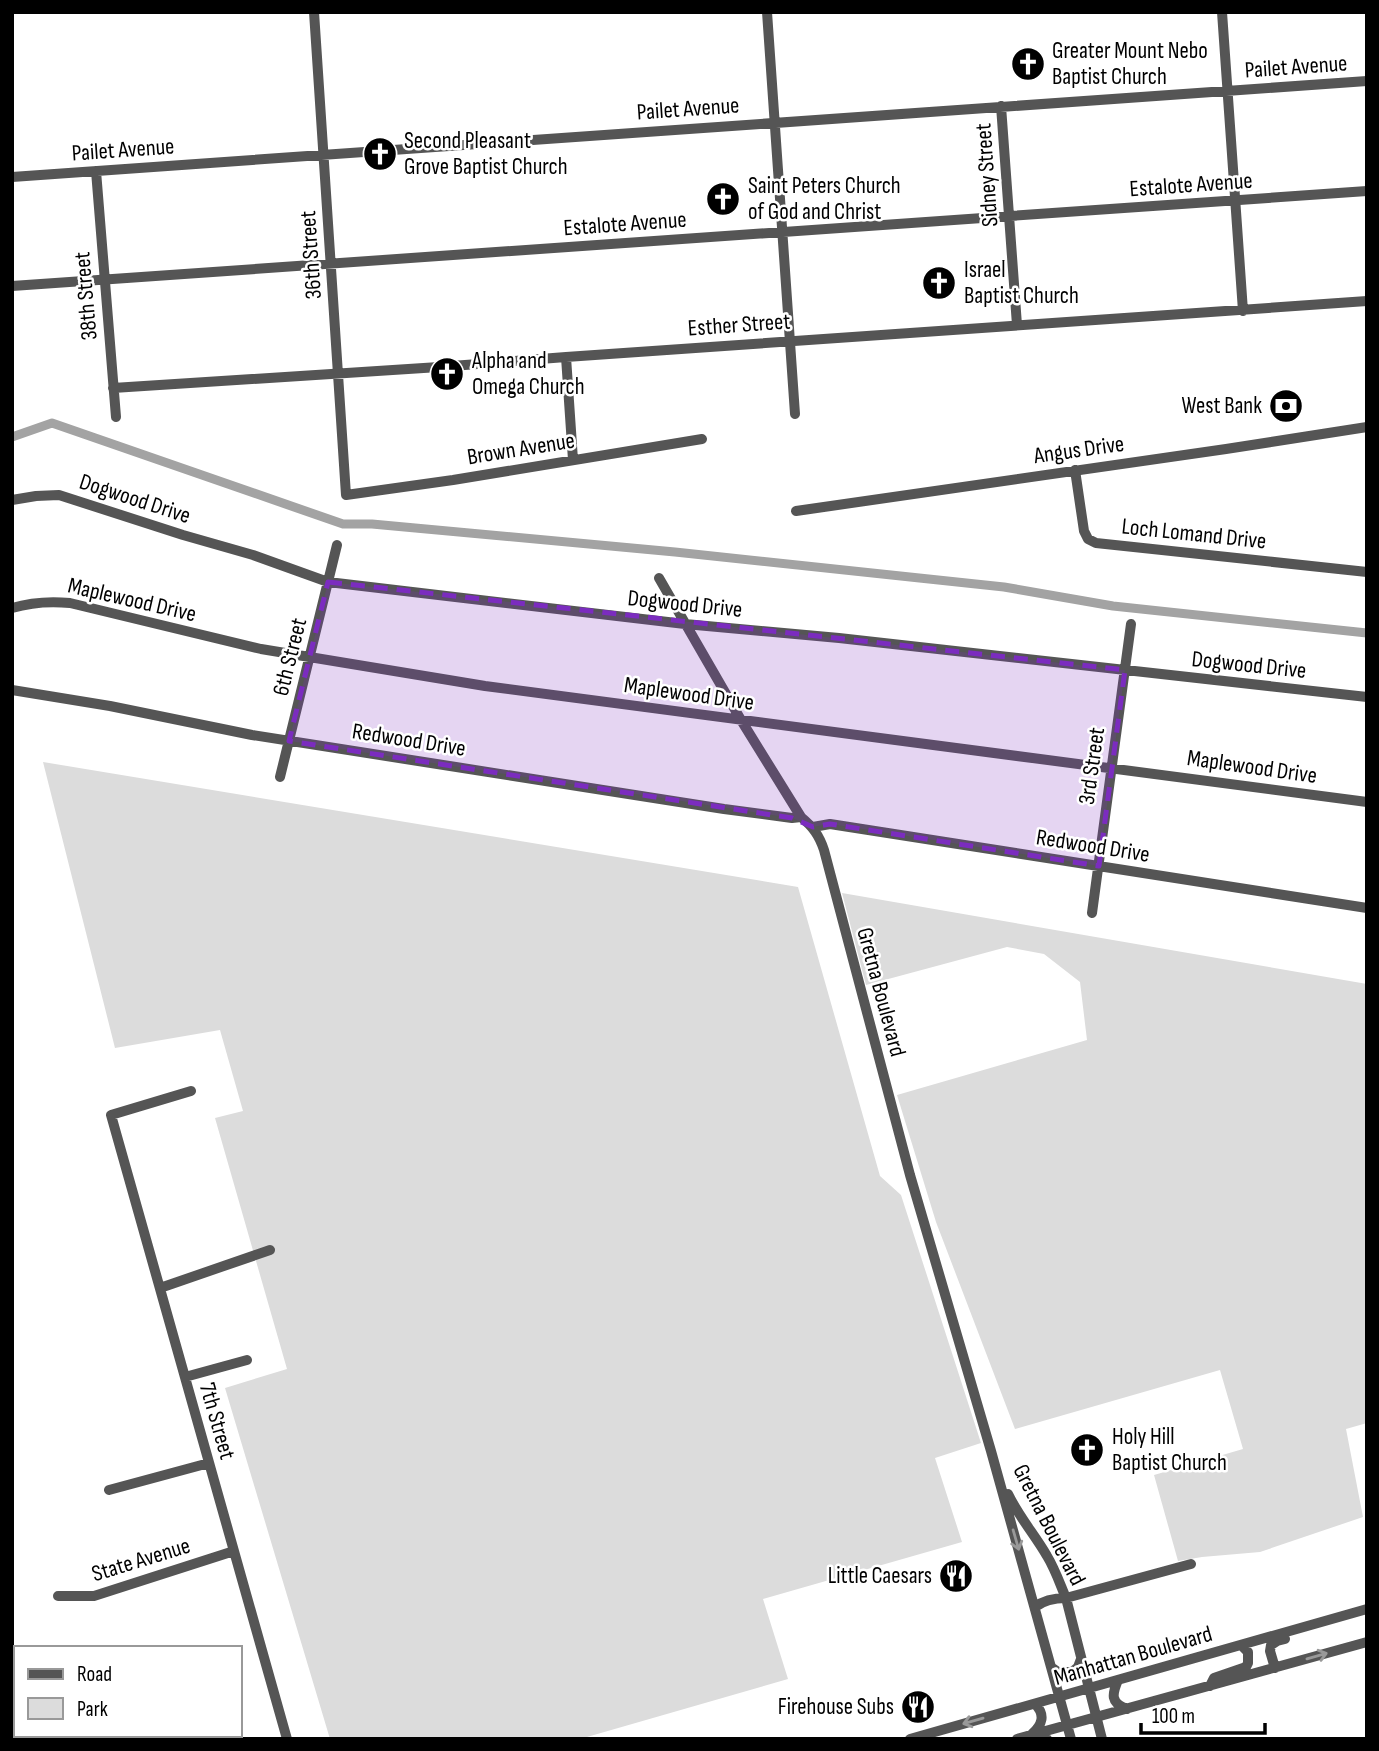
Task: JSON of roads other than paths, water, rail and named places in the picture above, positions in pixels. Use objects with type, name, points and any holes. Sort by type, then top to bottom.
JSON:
[{"type":"street","name":"36th Street","points":[[314,12],[346,495]]},
{"type":"street","points":[[768,12],[795,414]]},
{"type":"street","points":[[1222,12],[1243,311]]},
{"type":"street","name":"Pailet Avenue","points":[[12,177],[1367,81]]},
{"type":"street","name":"Sidney Street","points":[[1002,106],[1017,326]]},
{"type":"street","name":"38th Street","points":[[96,171],[116,417]]},
{"type":"street","name":"Estalote Avenue","points":[[12,286],[1367,191]]},
{"type":"street","name":"Esther Street","points":[[113,388],[1367,301]]},
{"type":"street","points":[[566,357],[573,460]]},
{"type":"street","name":"Angus Drive","points":[[796,511],[1367,427]]},
{"type":"street","name":"Brown Avenue","points":[[346,495],[702,439]]},
{"type":"street","name":"Loch Lomand Drive","points":[[1075,470],[1084,531],[1088,539],[1096,542],[1367,572]]},
{"type":"street","name":"Dogwood Drive","points":[[12,500],[58,495],[253,555],[328,582],[685,624],[839,638],[1367,697]]},
{"type":"street","name":"6th Street","points":[[280,777],[337,545]]},
{"type":"street","name":"Gretna Boulevard","points":[[659,578],[741,720],[801,817],[819,836],[824,850],[910,1175],[991,1451],[1071,1739]]},
{"type":"street","name":"Maplewood Drive","points":[[12,608],[46,601],[69,603],[261,649],[485,686],[1367,802]]},
{"type":"street","name":"3rd Street","points":[[1092,913],[1131,624]]},
{"type":"street","name":"Redwood Drive","points":[[12,690],[289,741],[724,808],[801,817]]},
{"type":"street","name":"Redwood Drive","points":[[813,827],[830,824],[1367,908]]},
{"type":"street","name":"7th Street","points":[[191,1091],[111,1115],[287,1739]]},
{"type":"street","points":[[160,1288],[270,1250]]},
{"type":"street","points":[[185,1377],[247,1360]]},
{"type":"street","name":"Gretna Boulevard","points":[[991,1451],[1016,1510],[1047,1556],[1066,1598],[1102,1739]]},
{"type":"street","points":[[109,1490],[209,1463]]},
{"type":"street","name":"State Avenue","points":[[58,1596],[94,1596],[234,1551]]},
{"type":"street","points":[[1035,1607],[1042,1602],[1191,1564]]},
{"type":"street","name":"Manhattan Boulevard","points":[[910,1739],[1367,1609]]},
{"type":"street","points":[[1275,1668],[1271,1645],[1316,1630],[1323,1622]]},
{"type":"street","points":[[1017,1739],[1367,1642]]},
{"type":"street","points":[[1210,1686],[1214,1678],[1246,1667],[1248,1652],[1241,1645]]},
{"type":"street","points":[[1051,1667],[1068,1674],[1075,1670],[1081,1659]]},
{"type":"street","points":[[1118,1680],[1114,1691],[1115,1702],[1127,1709]]},
{"type":"street","points":[[1032,1734],[1040,1727],[1042,1720],[1042,1713],[1035,1704]]},
{"type":"street","points":[[1032,1734],[1047,1739]]},
{"type":"waterway","points":[[12,437],[52,423],[343,524],[372,524],[675,552],[1004,587],[1113,606],[1367,633]]},
{"type":"place","name":"Greater Mount Nebo Baptist Church","points":[[1028,64]]},
{"type":"place","name":"Second Pleasant Grove Baptist Church","points":[[380,154]]},
{"type":"place","name":"Saint Peters Church of God and Christ","points":[[723,199]]},
{"type":"place","name":"Israel Baptist Church","points":[[939,283]]},
{"type":"place","name":"Alpha and Omega Church","points":[[447,374]]},
{"type":"place","name":"West Bank","points":[[1286,406]]},
{"type":"place","name":"Holy Hill Baptist Church","points":[[1087,1450]]},
{"type":"place","name":"Little Caesars","points":[[956,1576]]},
{"type":"place","name":"Firehouse Subs","points":[[918,1707]]}]
